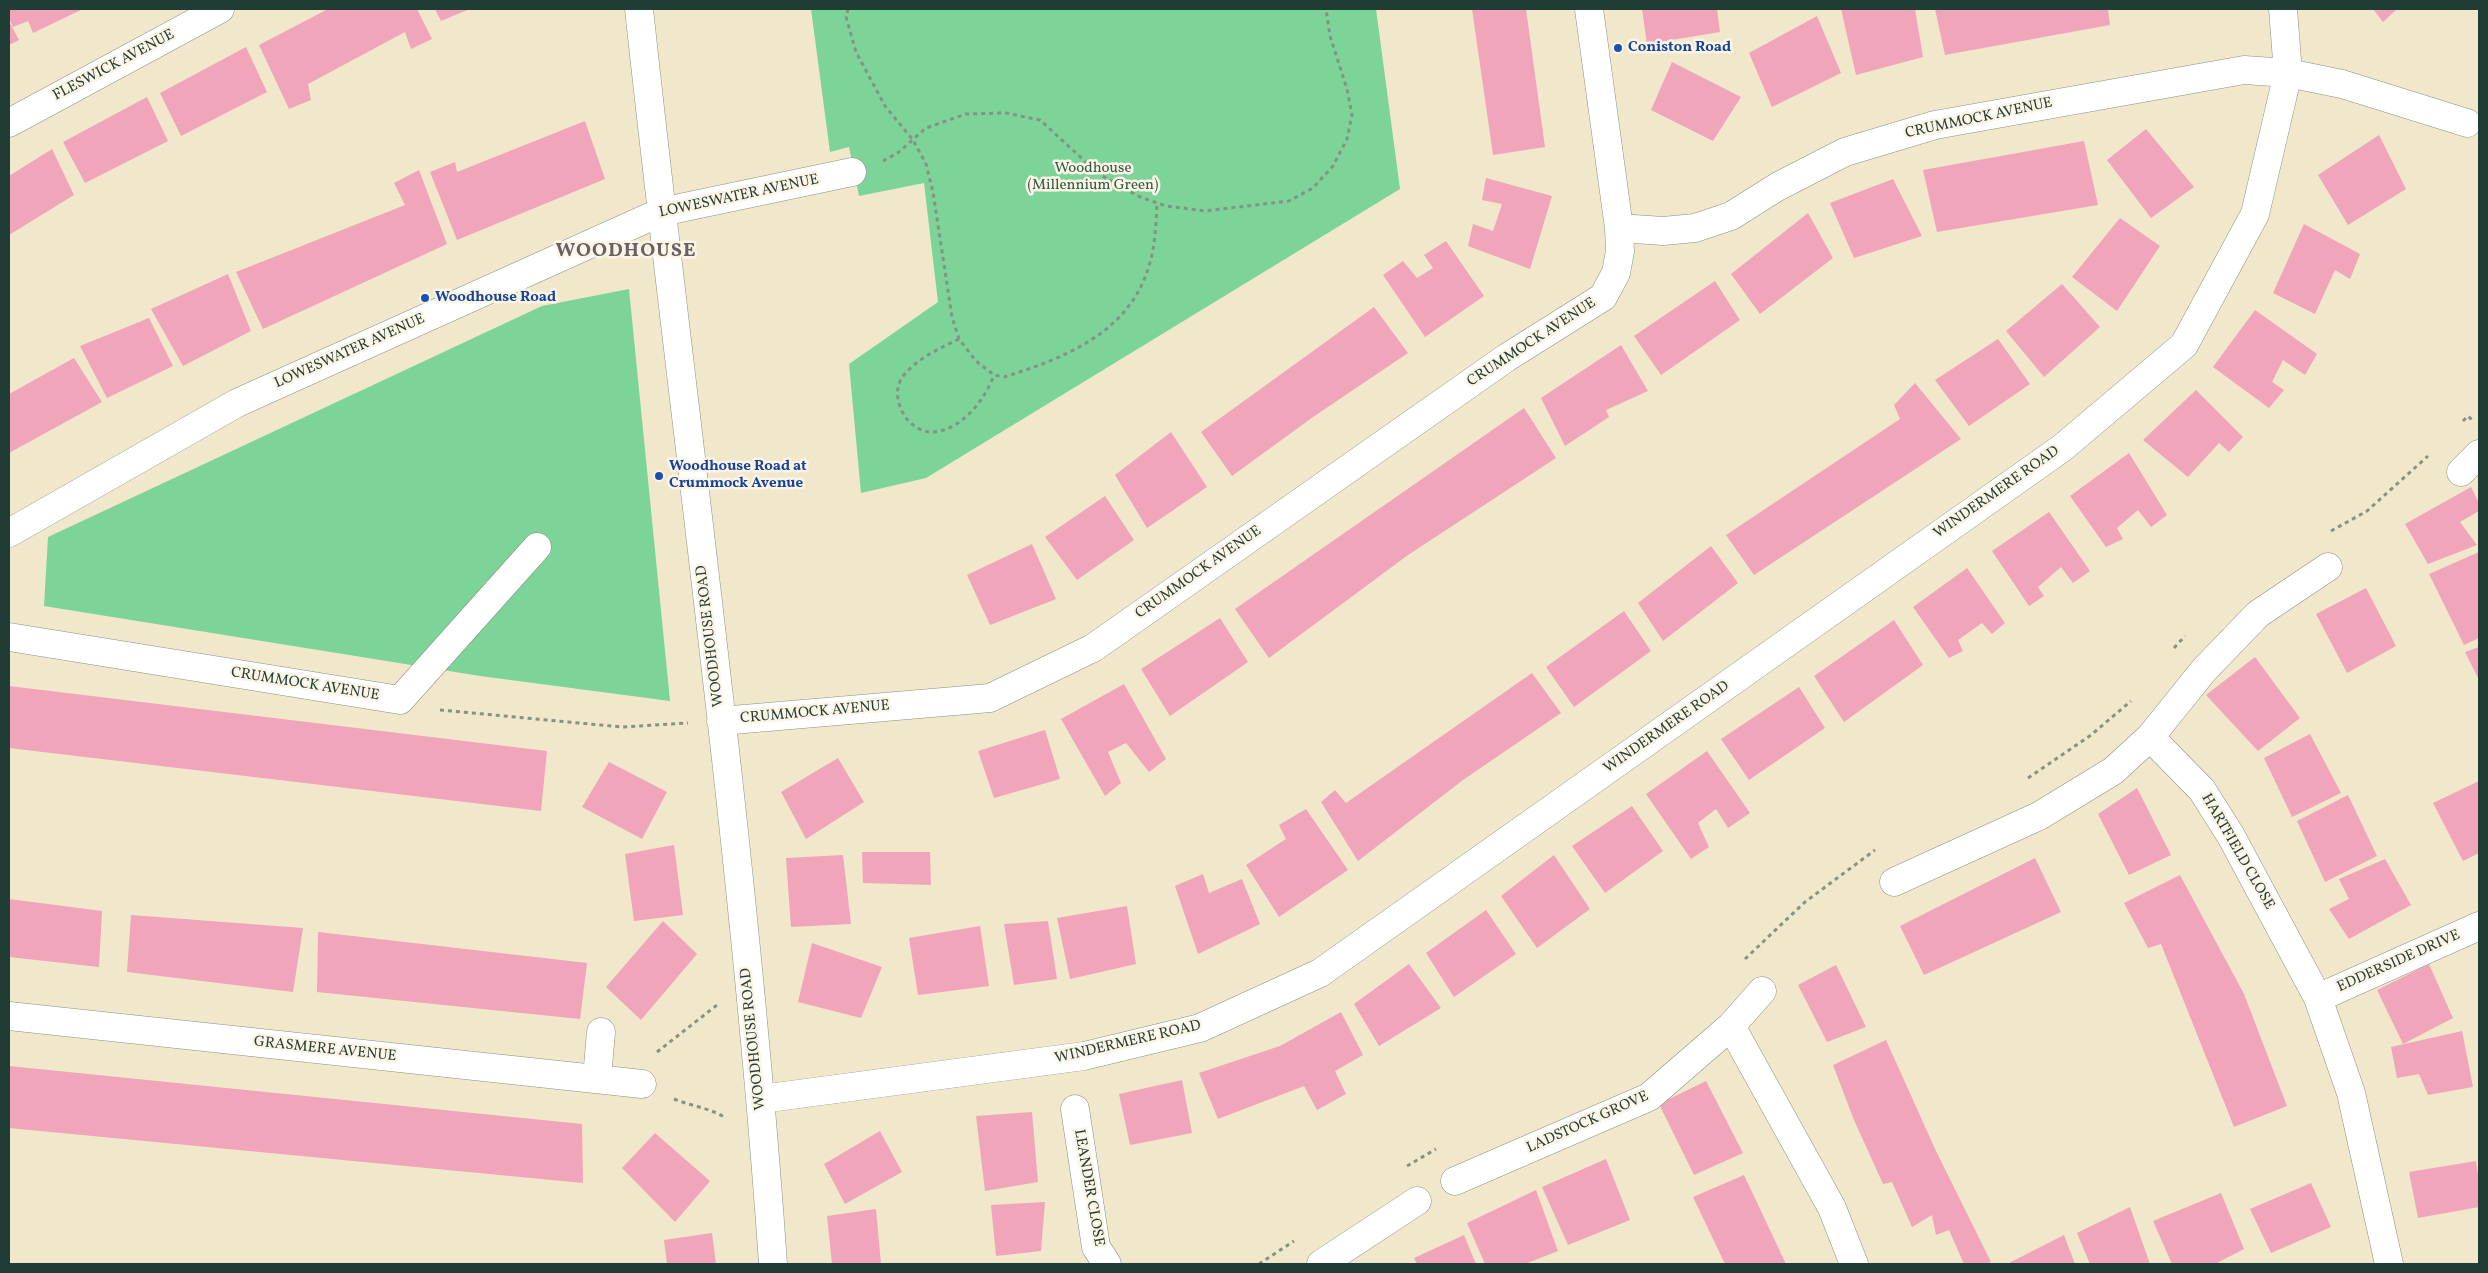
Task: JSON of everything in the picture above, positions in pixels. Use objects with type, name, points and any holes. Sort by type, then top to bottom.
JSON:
[{"type":"street","name":"FLESWICK AVENUE","points":[[9,123],[220,9]]},
{"type":"street","name":"WOODHOUSE ROAD","points":[[639,9],[721,721],[761,1099],[773,1264]]},
{"type":"street","points":[[1589,9],[1619,228]]},
{"type":"street","name":"WINDERMERE ROAD","points":[[761,1099],[1084,1056],[1200,1028],[1320,974],[2062,448],[2184,344],[2255,214],[2288,73],[2283,9]]},
{"type":"street","name":"CRUMMOCK AVENUE","points":[[721,721],[990,698],[1093,648],[1506,358],[1603,297],[1616,273],[1620,251],[1619,228],[1663,231],[1695,228],[1731,216],[1777,187],[1845,152],[1935,125],[2244,70],[2288,73],[2342,84],[2467,123]]},
{"type":"street","name":"LOWESWATER AVENUE","points":[[9,533],[237,403],[661,212],[852,172]]},
{"type":"street","name":"CRUMMOCK AVENUE","points":[[9,637],[400,700],[537,547]]},
{"type":"street","points":[[1894,882],[2039,816],[2112,771],[2150,737],[2204,670],[2258,614],[2328,567]]},
{"type":"street","name":"HARTFIELD CLOSE","points":[[2150,737],[2202,790],[2231,836],[2318,998],[2351,1093],[2389,1264]]},
{"type":"street","name":"EDDERSIDE DRIVE","points":[[2318,998],[2479,926]]},
{"type":"street","name":"LADSTOCK GROVE","points":[[1455,1181],[1649,1098],[1731,1026],[1762,991]]},
{"type":"street","name":"GRASMERE AVENUE","points":[[9,1016],[642,1084]]},
{"type":"street","points":[[1731,1026],[1832,1208],[1854,1264]]},
{"type":"street","points":[[597,1078],[601,1032]]},
{"type":"street","name":"LEANDER CLOSE","points":[[1075,1109],[1096,1247],[1107,1264]]},
{"type":"street","points":[[1321,1264],[1417,1201]]},
{"type":"path","points":[[848,9],[846,17],[856,52],[886,106],[913,140],[926,164],[933,192],[952,317],[959,340],[976,361],[994,375],[1004,377],[1065,355],[1094,339],[1115,323],[1147,273],[1154,242],[1157,203]]},
{"type":"path","points":[[913,140],[926,128],[966,114],[1006,112],[1040,120],[1099,174],[1140,197],[1157,203],[1205,211],[1289,202],[1313,188],[1333,166],[1347,139],[1352,115],[1348,89],[1330,36],[1326,9]]},
{"type":"path","points":[[959,340],[922,359],[904,375],[896,392],[900,409],[913,425],[930,432],[951,427],[971,411],[988,393],[994,375]]},
{"type":"path","points":[[400,700],[423,708],[622,727],[721,721]]},
{"type":"path","points":[[748,981],[644,1062],[642,1084],[688,1105],[712,1110],[726,1117],[738,1134],[765,1153]]},
{"type":"green space","name":"Woodhouse (Millennium Green)","points":[[811,9],[1376,9],[1400,189],[926,478],[861,493],[849,364],[938,302],[924,183],[859,196],[849,147],[830,152]]},
{"type":"green space","points":[[629,289],[670,701],[480,676],[44,606],[48,537],[542,306]]},
{"type":"building","points":[[9,9],[83,9],[33,33],[28,21],[13,27],[9,18]]},
{"type":"building","points":[[328,9],[417,9],[432,39],[411,49],[405,32],[308,84],[311,100],[289,109],[259,45]]},
{"type":"building","points":[[435,9],[470,9],[441,21]]},
{"type":"building","points":[[1472,9],[1526,9],[1545,147],[1493,155]]},
{"type":"building","points":[[1642,9],[1717,9],[1720,32],[1647,44]]},
{"type":"building","points":[[1841,9],[1915,9],[1923,57],[1856,75]]},
{"type":"building","points":[[1935,9],[2108,9],[2110,25],[1945,55]]},
{"type":"building","points":[[2373,9],[2397,9],[2383,22]]},
{"type":"building","points":[[1817,16],[1841,73],[1772,107],[1749,53]]},
{"type":"building","points":[[9,21],[19,40],[9,45]]},
{"type":"building","points":[[246,47],[267,92],[181,136],[160,93]]},
{"type":"building","points":[[1672,62],[1741,97],[1713,141],[1651,110]]},
{"type":"building","points":[[147,97],[168,141],[85,183],[63,142]]},
{"type":"building","points":[[585,121],[605,179],[457,240],[430,172],[455,162],[457,172]]},
{"type":"building","points":[[2146,129],[2194,187],[2151,218],[2107,160]]},
{"type":"building","points":[[2379,135],[2406,189],[2348,225],[2318,175]]},
{"type":"building","points":[[2084,141],[2098,205],[1937,232],[1923,170]]},
{"type":"building","points":[[52,149],[74,195],[9,235],[9,176]]},
{"type":"building","points":[[419,170],[447,244],[263,329],[236,272],[405,205],[394,183]]},
{"type":"building","points":[[1486,178],[1552,196],[1530,269],[1468,246],[1473,224],[1493,231],[1502,204],[1482,200]]},
{"type":"building","points":[[1893,179],[1922,236],[1854,258],[1830,203]]},
{"type":"building","points":[[1808,213],[1833,258],[1760,314],[1731,274]]},
{"type":"building","points":[[2120,218],[2160,246],[2117,311],[2072,277]]},
{"type":"building","points":[[2304,224],[2360,254],[2350,279],[2335,270],[2315,314],[2273,293]]},
{"type":"building","points":[[1446,241],[1484,296],[1425,337],[1383,275],[1403,261],[1417,278],[1433,268],[1424,255]]},
{"type":"building","points":[[228,274],[251,331],[183,366],[151,309]]},
{"type":"building","points":[[1715,281],[1740,320],[1661,375],[1634,336]]},
{"type":"building","points":[[2062,284],[2100,327],[2044,377],[2006,331]]},
{"type":"building","points":[[1374,307],[1408,353],[1313,417],[1232,476],[1201,432]]},
{"type":"building","points":[[2255,310],[2317,354],[2305,375],[2283,360],[2272,382],[2284,390],[2269,408],[2213,367]]},
{"type":"building","points":[[149,318],[173,366],[107,398],[80,346]]},
{"type":"building","points":[[1998,339],[2030,384],[1969,426],[1935,380]]},
{"type":"building","points":[[1621,345],[1648,391],[1606,410],[1609,417],[1565,446],[1541,398]]},
{"type":"building","points":[[74,358],[102,402],[9,453],[9,394]]},
{"type":"building","points":[[1915,383],[1961,439],[1754,575],[1726,535],[1900,419],[1894,405]]},
{"type":"building","points":[[2196,390],[2243,437],[2229,452],[2219,443],[2188,477],[2143,440]]},
{"type":"building","points":[[1524,408],[1556,458],[1408,555],[1269,658],[1235,609]]},
{"type":"building","points":[[1171,432],[1207,487],[1147,528],[1115,475]]},
{"type":"building","points":[[2129,453],[2167,515],[2151,527],[2138,510],[2117,528],[2123,539],[2106,547],[2070,496]]},
{"type":"building","points":[[2471,487],[2479,503],[2479,511],[2460,522],[2477,545],[2428,564],[2405,524]]},
{"type":"building","points":[[1105,496],[1134,540],[1077,580],[1045,537]]},
{"type":"building","points":[[2049,512],[2090,571],[2073,583],[2061,567],[2038,587],[2044,596],[2029,606],[1992,551]]},
{"type":"building","points":[[1032,544],[1056,599],[990,625],[967,575]]},
{"type":"building","points":[[1711,546],[1738,583],[1663,641],[1638,603]]},
{"type":"building","points":[[2479,552],[2479,638],[2464,645],[2429,574]]},
{"type":"building","points":[[1967,568],[2005,623],[1992,634],[1982,623],[1958,640],[1963,651],[1949,658],[1913,607]]},
{"type":"building","points":[[2366,588],[2396,646],[2347,673],[2316,614]]},
{"type":"building","points":[[1624,611],[1651,651],[1574,707],[1546,667]]},
{"type":"building","points":[[1220,618],[1248,662],[1170,716],[1141,669]]},
{"type":"building","points":[[1894,620],[1923,665],[1844,722],[1814,676]]},
{"type":"building","points":[[2479,647],[2479,680],[2465,652]]},
{"type":"building","points":[[2255,657],[2300,718],[2258,751],[2206,695]]},
{"type":"building","points":[[1532,673],[1561,713],[1463,780],[1358,861],[1321,802],[1335,790],[1346,803]]},
{"type":"building","points":[[1124,684],[1166,759],[1149,772],[1126,743],[1108,752],[1121,783],[1105,796],[1061,719]]},
{"type":"building","points":[[9,686],[547,751],[541,811],[9,748]]},
{"type":"building","points":[[1799,687],[1825,728],[1749,780],[1721,739]]},
{"type":"building","points":[[1045,730],[1060,779],[994,798],[978,751]]},
{"type":"building","points":[[2310,734],[2341,793],[2292,817],[2264,758]]},
{"type":"building","points":[[1707,751],[1750,813],[1728,828],[1716,809],[1698,823],[1709,847],[1691,859],[1646,794]]},
{"type":"building","points":[[838,758],[864,802],[806,839],[781,792]]},
{"type":"building","points":[[609,762],[667,792],[642,839],[582,807]]},
{"type":"building","points":[[2479,781],[2479,853],[2463,861],[2433,803]]},
{"type":"building","points":[[2137,788],[2171,855],[2129,875],[2098,814]]},
{"type":"building","points":[[2348,795],[2377,856],[2325,882],[2297,821]]},
{"type":"building","points":[[1632,806],[1663,851],[1605,893],[1572,846]]},
{"type":"building","points":[[1306,809],[1348,870],[1279,917],[1246,865],[1286,839],[1279,825]]},
{"type":"building","points":[[674,845],[683,915],[634,921],[625,854]]},
{"type":"building","points":[[862,852],[930,852],[931,885],[863,883]]},
{"type":"building","points":[[843,855],[851,924],[791,927],[786,858]]},
{"type":"building","points":[[1554,855],[1590,909],[1537,948],[1501,896]]},
{"type":"building","points":[[2035,858],[2061,912],[1924,975],[1900,926]]},
{"type":"building","points":[[2385,859],[2411,905],[2349,939],[2329,909],[2349,899],[2339,879]]},
{"type":"building","points":[[1203,874],[1209,893],[1242,879],[1260,924],[1198,954],[1175,886]]},
{"type":"building","points":[[2180,875],[2244,994],[2287,1106],[2234,1127],[2161,944],[2148,948],[2124,903]]},
{"type":"building","points":[[9,899],[102,911],[99,967],[9,957]]},
{"type":"building","points":[[1127,906],[1136,964],[1070,979],[1057,918]]},
{"type":"building","points":[[1486,910],[1516,954],[1454,997],[1426,953]]},
{"type":"building","points":[[131,915],[303,928],[293,992],[127,972]]},
{"type":"building","points":[[663,921],[697,954],[641,1020],[606,987]]},
{"type":"building","points":[[1048,921],[1057,979],[1014,985],[1004,924]]},
{"type":"building","points":[[980,926],[989,986],[918,995],[909,938]]},
{"type":"building","points":[[318,932],[587,963],[580,1019],[317,992]]},
{"type":"building","points":[[812,943],[882,967],[861,1018],[798,1002]]},
{"type":"building","points":[[1409,964],[1441,1008],[1379,1046],[1354,1004]]},
{"type":"building","points":[[2429,964],[2453,1018],[2403,1044],[2377,990]]},
{"type":"building","points":[[1836,965],[1866,1027],[1827,1042],[1798,985]]},
{"type":"building","points":[[1341,1012],[1363,1055],[1335,1071],[1346,1094],[1317,1110],[1304,1086],[1218,1119],[1199,1073],[1280,1046]]},
{"type":"building","points":[[2462,1031],[2473,1087],[2428,1095],[2419,1074],[2397,1078],[2391,1047]]},
{"type":"building","points":[[1886,1040],[1936,1151],[1991,1262],[1985,1264],[1964,1264],[1949,1230],[1936,1235],[1932,1215],[1912,1227],[1892,1182],[1883,1184],[1854,1120],[1833,1065]]},
{"type":"building","points":[[9,1066],[582,1124],[583,1183],[9,1128]]},
{"type":"building","points":[[1182,1080],[1192,1133],[1130,1145],[1119,1094]]},
{"type":"building","points":[[1706,1081],[1743,1153],[1694,1175],[1659,1104]]},
{"type":"building","points":[[1032,1112],[1038,1182],[985,1191],[976,1116]]},
{"type":"building","points":[[880,1131],[902,1172],[845,1204],[824,1164]]},
{"type":"building","points":[[655,1133],[710,1181],[675,1222],[622,1168]]},
{"type":"building","points":[[1606,1159],[1630,1220],[1568,1245],[1542,1187]]},
{"type":"building","points":[[2476,1161],[2479,1182],[2479,1207],[2418,1218],[2409,1172]]},
{"type":"building","points":[[1744,1175],[1786,1264],[1725,1264],[1693,1197]]},
{"type":"building","points":[[2311,1183],[2331,1227],[2271,1253],[2250,1209]]},
{"type":"building","points":[[1536,1190],[1558,1251],[1525,1264],[1485,1264],[1467,1223]]},
{"type":"building","points":[[2221,1193],[2244,1249],[2215,1264],[2172,1264],[2153,1221]]},
{"type":"building","points":[[1045,1202],[1041,1251],[996,1256],[991,1205]]},
{"type":"building","points":[[2130,1207],[2150,1264],[2090,1264],[2077,1233]]},
{"type":"building","points":[[876,1209],[881,1264],[832,1264],[827,1216]]},
{"type":"building","points":[[712,1233],[716,1264],[667,1264],[664,1240]]},
{"type":"building","points":[[1464,1235],[1476,1264],[1417,1264],[1414,1258]]},
{"type":"building","points":[[2064,1235],[2075,1264],[2007,1264]]},
{"type":"place","name":"Coniston Road","points":[[1618,48]]},
{"type":"place","name":"Woodhouse Road","points":[[425,298]]},
{"type":"place","name":"Woodhouse Road at Crummock Avenue","points":[[659,476]]},
{"type":"district","name":"WOODHOUSE","points":[[626,252]]}]
